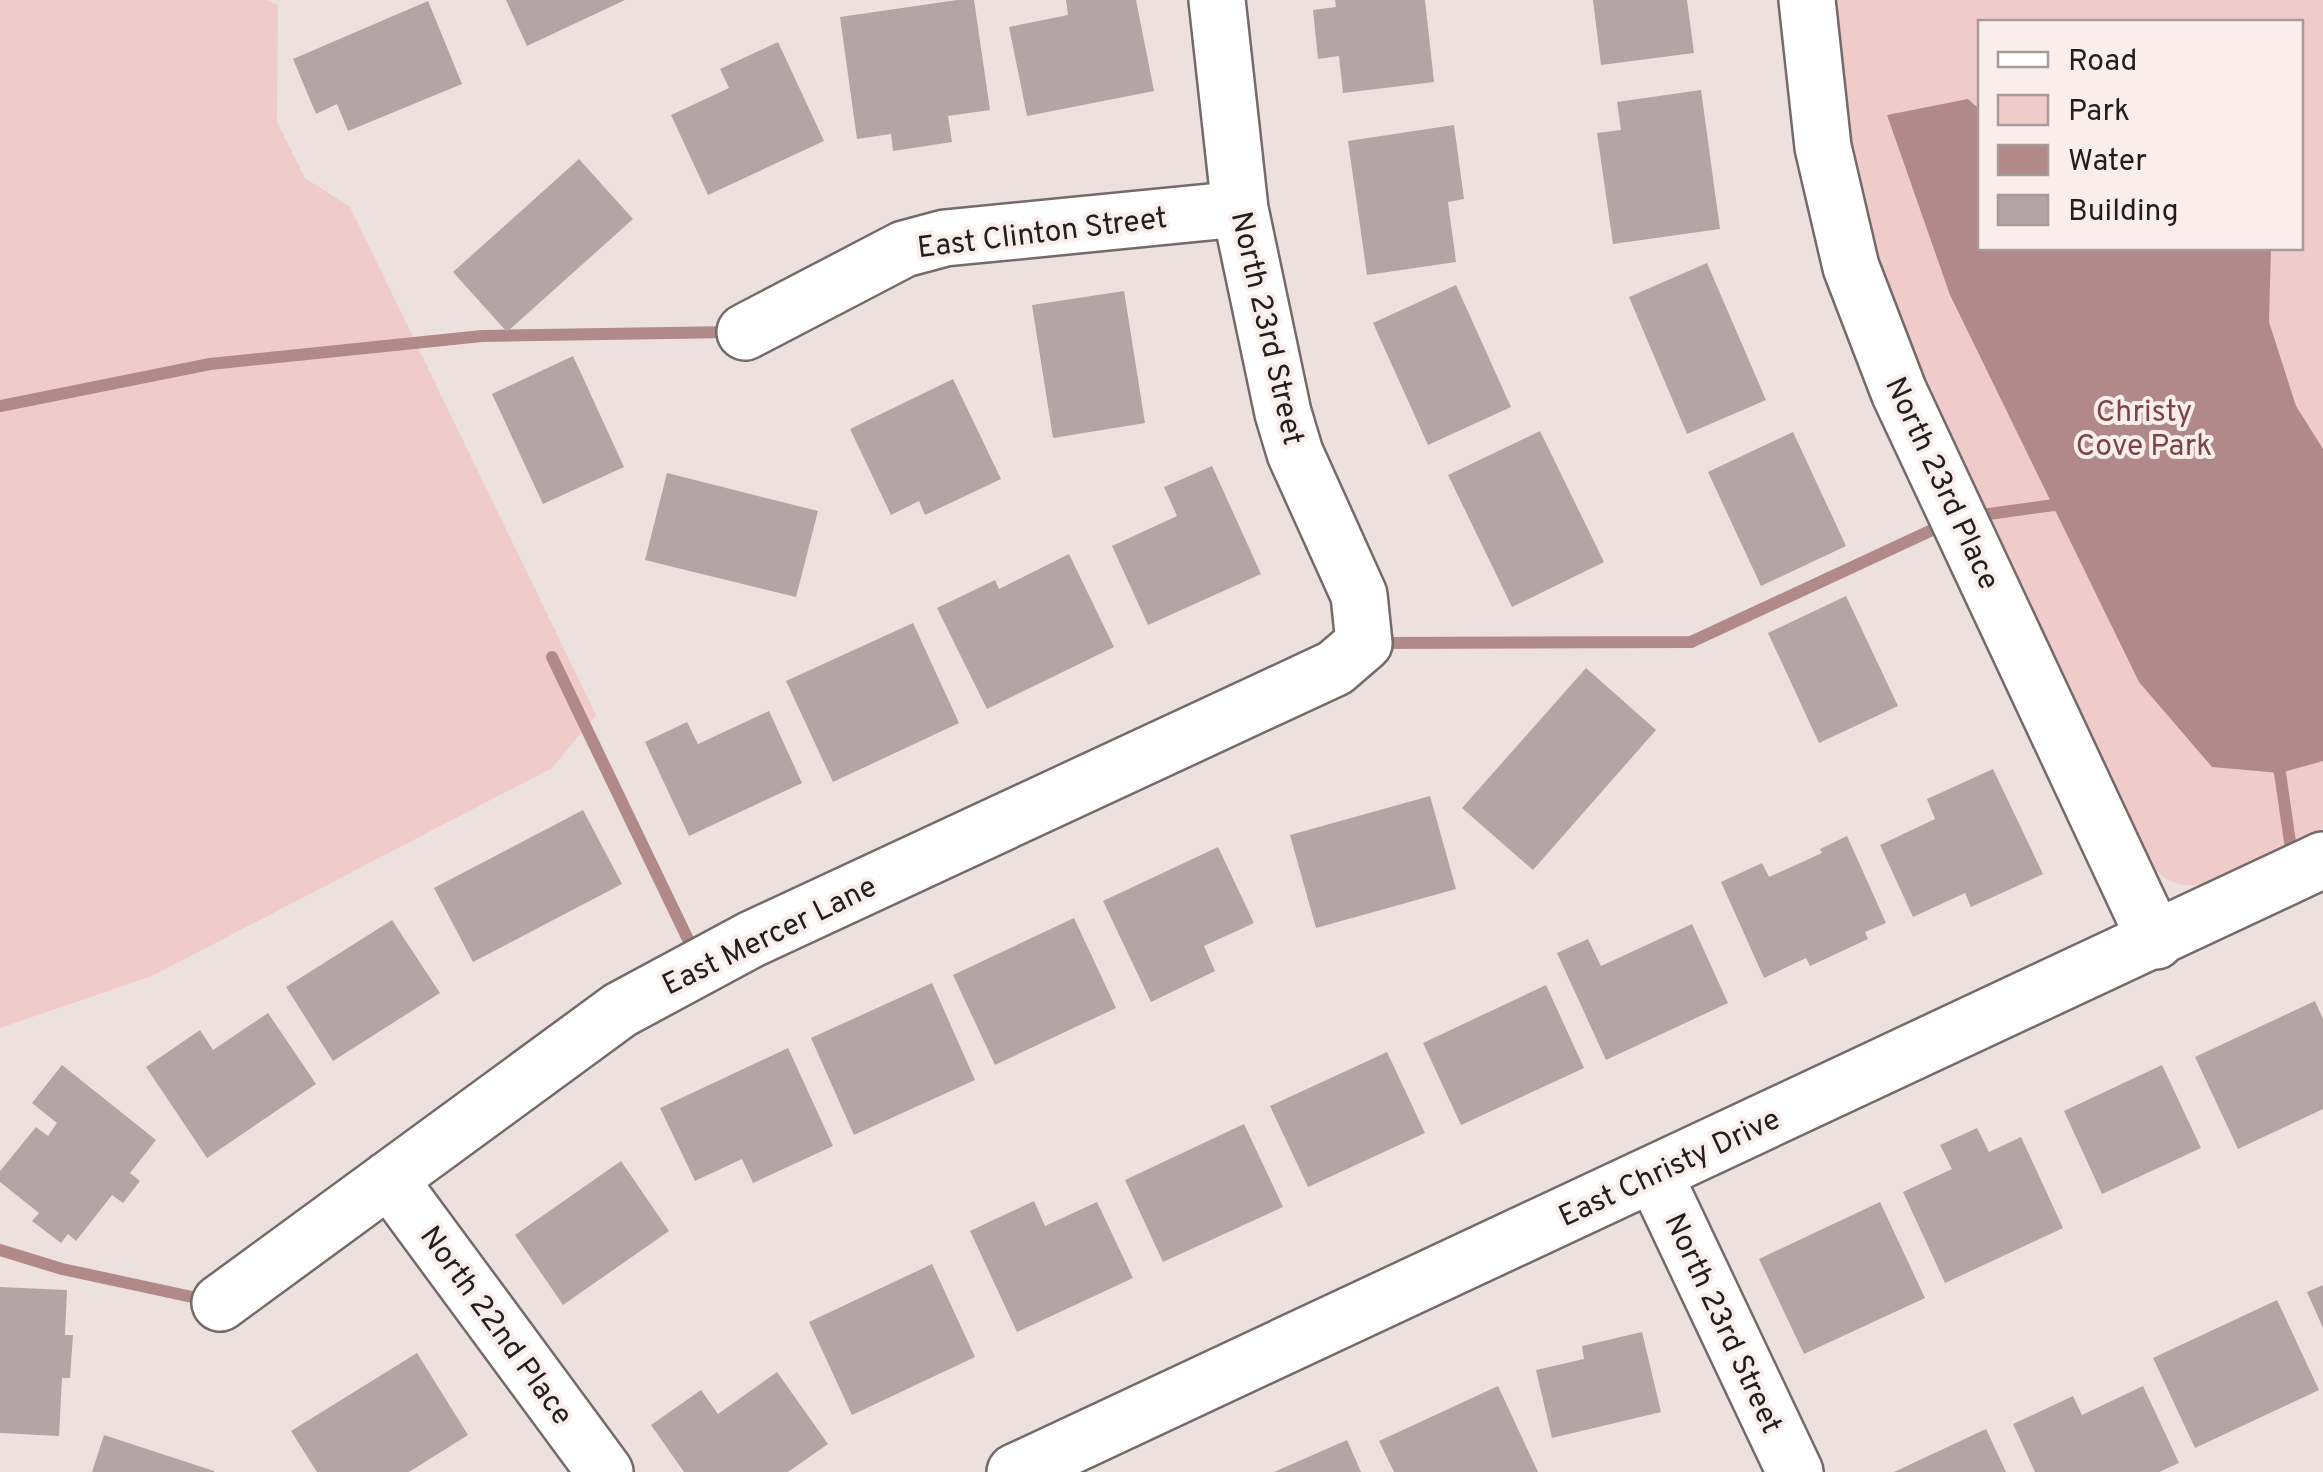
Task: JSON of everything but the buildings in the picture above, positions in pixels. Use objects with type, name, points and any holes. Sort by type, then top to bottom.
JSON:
[{"type":"street","name":"North 23rd Street","points":[[1217,0],[1240,209],[1283,413],[1295,453],[1359,595],[1364,643]]},
{"type":"street","name":"North 23rd Place","points":[[1807,0],[1823,147],[1850,267],[1899,392],[2156,941]]},
{"type":"street","name":"East Clinton Street","points":[[745,332],[904,250],[945,238],[1240,209]]},
{"type":"street","name":"East Mercer Lane","points":[[220,1303],[620,1010],[700,964],[1335,668],[1364,643]]},
{"type":"street","name":"East Christy Drive","points":[[1015,1472],[2323,860]]},
{"type":"street","name":"North 23rd Street","points":[[1654,1174],[1794,1472]]},
{"type":"street","name":"North 22nd Place","points":[[389,1179],[605,1472]]},
{"type":"green space","points":[[0,0],[267,0],[278,5],[277,122],[305,178],[350,207],[596,715],[552,768],[152,976],[0,1028]]},
{"type":"green space","name":"Christy Cove Park","points":[[1830,0],[2323,0],[2323,829],[2203,884],[2174,883],[2151,865],[1922,378],[1856,209]]},
{"type":"water","points":[[1968,99],[1978,108],[1978,250],[2271,250],[2269,322],[2296,406],[2323,449],[2323,761],[2280,773],[2212,767],[2139,682],[1950,295],[1887,115]]},
{"type":"waterway","points":[[0,406],[210,364],[482,336],[732,332]]},
{"type":"waterway","points":[[1974,516],[2054,505],[2068,508]]},
{"type":"waterway","points":[[1376,643],[1691,642],[1945,524]]},
{"type":"waterway","points":[[552,657],[696,956]]},
{"type":"waterway","points":[[2274,760],[2280,773],[2291,849],[2286,855]]},
{"type":"waterway","points":[[0,1250],[62,1269],[206,1300]]}]
